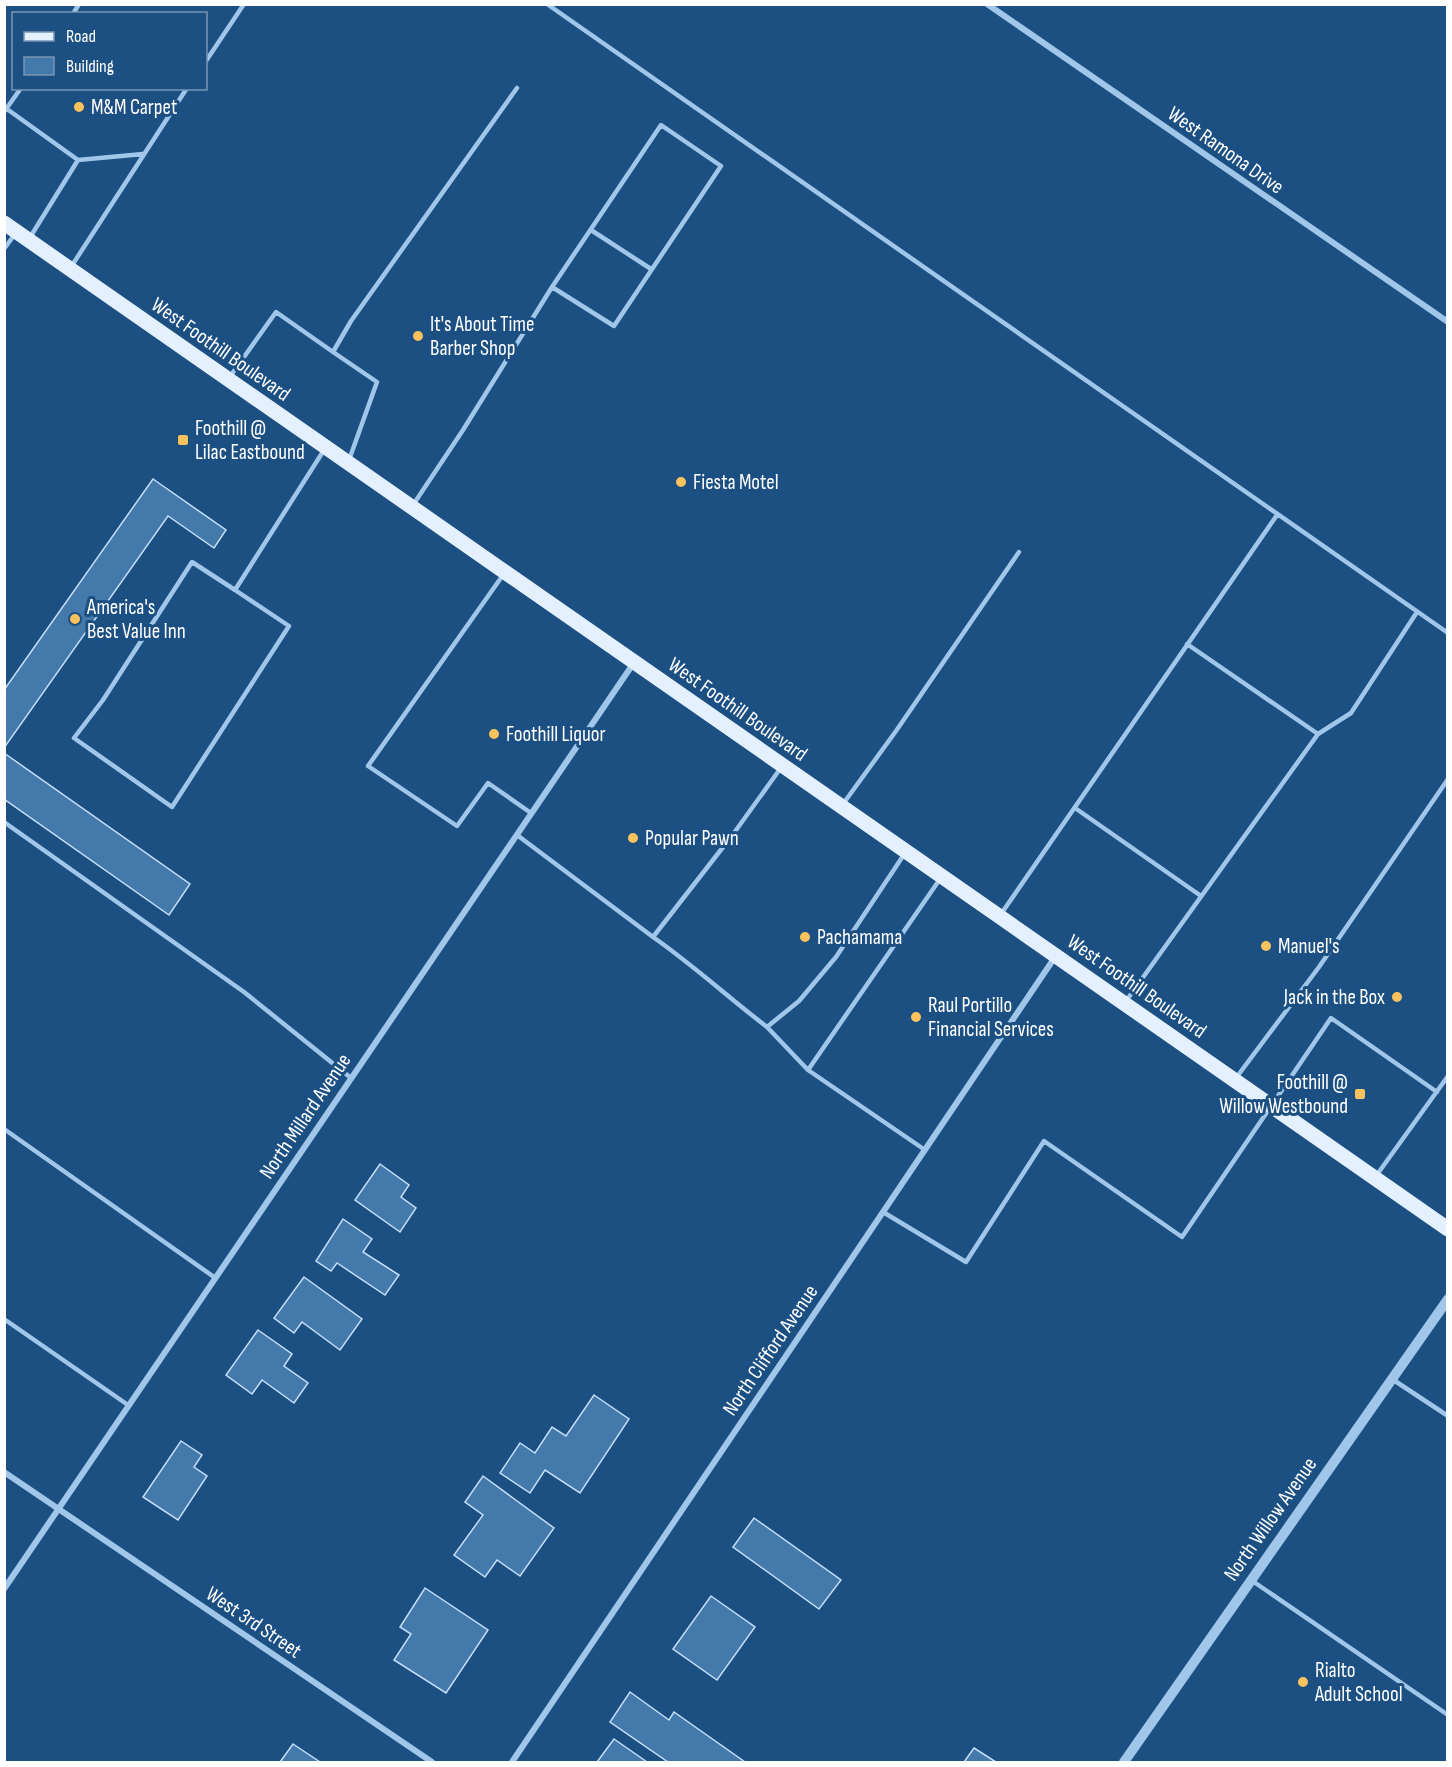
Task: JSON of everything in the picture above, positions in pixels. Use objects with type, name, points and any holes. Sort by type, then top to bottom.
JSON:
[{"type":"main road","name":"West Foothill Boulevard","points":[[16,232],[1448,1229]]},
{"type":"street","name":"West Ramona Drive","points":[[987,4],[1448,322]]},
{"type":"street","name":"North Millard Avenue","points":[[4,1589],[214,1277],[634,663]]},
{"type":"street","name":"North Clifford Avenue","points":[[513,1762],[1056,955]]},
{"type":"street","name":"North Willow Avenue","points":[[1124,1762],[1448,1299]]},
{"type":"street","name":"West 3rd Street","points":[[4,1472],[432,1762]]},
{"type":"lane","points":[[207,60],[244,4]]},
{"type":"lane","points":[[547,4],[1448,633]]},
{"type":"lane","points":[[333,352],[351,321],[517,88]]},
{"type":"lane","points":[[20,90],[6,110],[78,160],[143,154]]},
{"type":"lane","points":[[69,269],[186,90]]},
{"type":"lane","points":[[411,507],[463,430],[552,287],[661,125],[721,166],[614,326],[552,287]]},
{"type":"lane","points":[[4,249],[78,160]]},
{"type":"lane","points":[[591,230],[651,269]]},
{"type":"lane","points":[[228,380],[276,312],[377,382],[348,463]]},
{"type":"lane","points":[[235,590],[325,447]]},
{"type":"lane","points":[[999,916],[1277,515]]},
{"type":"lane","points":[[841,806],[896,731],[1019,552]]},
{"type":"lane","points":[[192,562],[235,590],[289,626],[172,807],[74,738],[103,700],[192,562]]},
{"type":"lane","points":[[504,573],[369,766],[458,826],[488,783],[531,813]]},
{"type":"lane","points":[[1125,1003],[1318,734],[1351,713],[1417,612]]},
{"type":"lane","points":[[1187,644],[1318,734]]},
{"type":"lane","points":[[653,937],[734,833],[782,766]]},
{"type":"lane","points":[[1234,1080],[1319,967],[1448,779]]},
{"type":"lane","points":[[1075,808],[1201,896]]},
{"type":"lane","points":[[4,822],[244,992],[351,1078]]},
{"type":"lane","points":[[516,835],[691,964],[723,993],[767,1027],[808,1070],[925,1150]]},
{"type":"lane","points":[[767,1027],[799,1001],[837,957],[906,851]]},
{"type":"lane","points":[[808,1070],[942,876]]},
{"type":"lane","points":[[883,1212],[966,1262],[1044,1141],[1182,1237],[1331,1018],[1437,1092]]},
{"type":"lane","points":[[1375,1178],[1448,1076]]},
{"type":"lane","points":[[4,1129],[214,1277]]},
{"type":"lane","points":[[4,1319],[128,1405]]},
{"type":"lane","points":[[1392,1379],[1448,1416]]},
{"type":"lane","points":[[1251,1580],[1448,1715]]},
{"type":"building","name":"America's Best Value Inn","points":[[153,479],[226,530],[214,548],[168,516],[4,748],[4,690]]},
{"type":"building","points":[[4,753],[190,884],[169,915],[4,799]]},
{"type":"building","points":[[380,1164],[409,1185],[401,1197],[416,1208],[400,1232],[355,1200]]},
{"type":"building","points":[[343,1219],[372,1239],[363,1252],[399,1275],[385,1295],[337,1263],[331,1271],[316,1261]]},
{"type":"building","points":[[304,1277],[362,1319],[340,1350],[302,1322],[294,1333],[274,1318]]},
{"type":"building","points":[[258,1330],[292,1354],[284,1366],[308,1383],[294,1403],[262,1380],[252,1394],[226,1375]]},
{"type":"building","points":[[594,1395],[629,1419],[580,1493],[545,1470],[530,1493],[500,1473],[520,1443],[535,1453],[552,1427],[566,1436]]},
{"type":"building","points":[[181,1441],[202,1455],[194,1467],[207,1476],[178,1520],[143,1497]]},
{"type":"building","points":[[483,1476],[554,1528],[520,1576],[497,1560],[485,1577],[454,1555],[483,1515],[465,1502]]},
{"type":"building","points":[[754,1518],[841,1580],[819,1609],[733,1547]]},
{"type":"building","points":[[425,1588],[488,1630],[446,1693],[394,1660],[411,1634],[400,1627]]},
{"type":"building","points":[[711,1596],[755,1627],[717,1680],[673,1649]]},
{"type":"building","points":[[630,1692],[669,1720],[674,1712],[745,1762],[668,1762],[610,1722]]},
{"type":"building","points":[[614,1739],[647,1762],[597,1762]]},
{"type":"building","points":[[293,1744],[320,1762],[280,1762]]},
{"type":"building","points":[[974,1748],[996,1762],[964,1762]]},
{"type":"place","name":"M&M Carpet","points":[[79,107]]},
{"type":"place","name":"It's About Time Barber Shop","points":[[418,336]]},
{"type":"place","name":"Foothill @ Lilac Eastbound","points":[[183,440]]},
{"type":"place","name":"Fiesta Motel","points":[[681,482]]},
{"type":"place","name":"America's Best Value Inn","points":[[75,619]]},
{"type":"place","name":"Foothill Liquor","points":[[494,734]]},
{"type":"place","name":"Popular Pawn","points":[[633,838]]},
{"type":"place","name":"Pachamama","points":[[805,937]]},
{"type":"place","name":"Manuel's","points":[[1266,946]]},
{"type":"place","name":"Jack in the Box","points":[[1397,997]]},
{"type":"place","name":"Raul Portillo Financial Services","points":[[916,1017]]},
{"type":"place","name":"Foothill @ Willow Westbound","points":[[1360,1094]]},
{"type":"place","name":"Rialto Adult School","points":[[1303,1682]]}]
